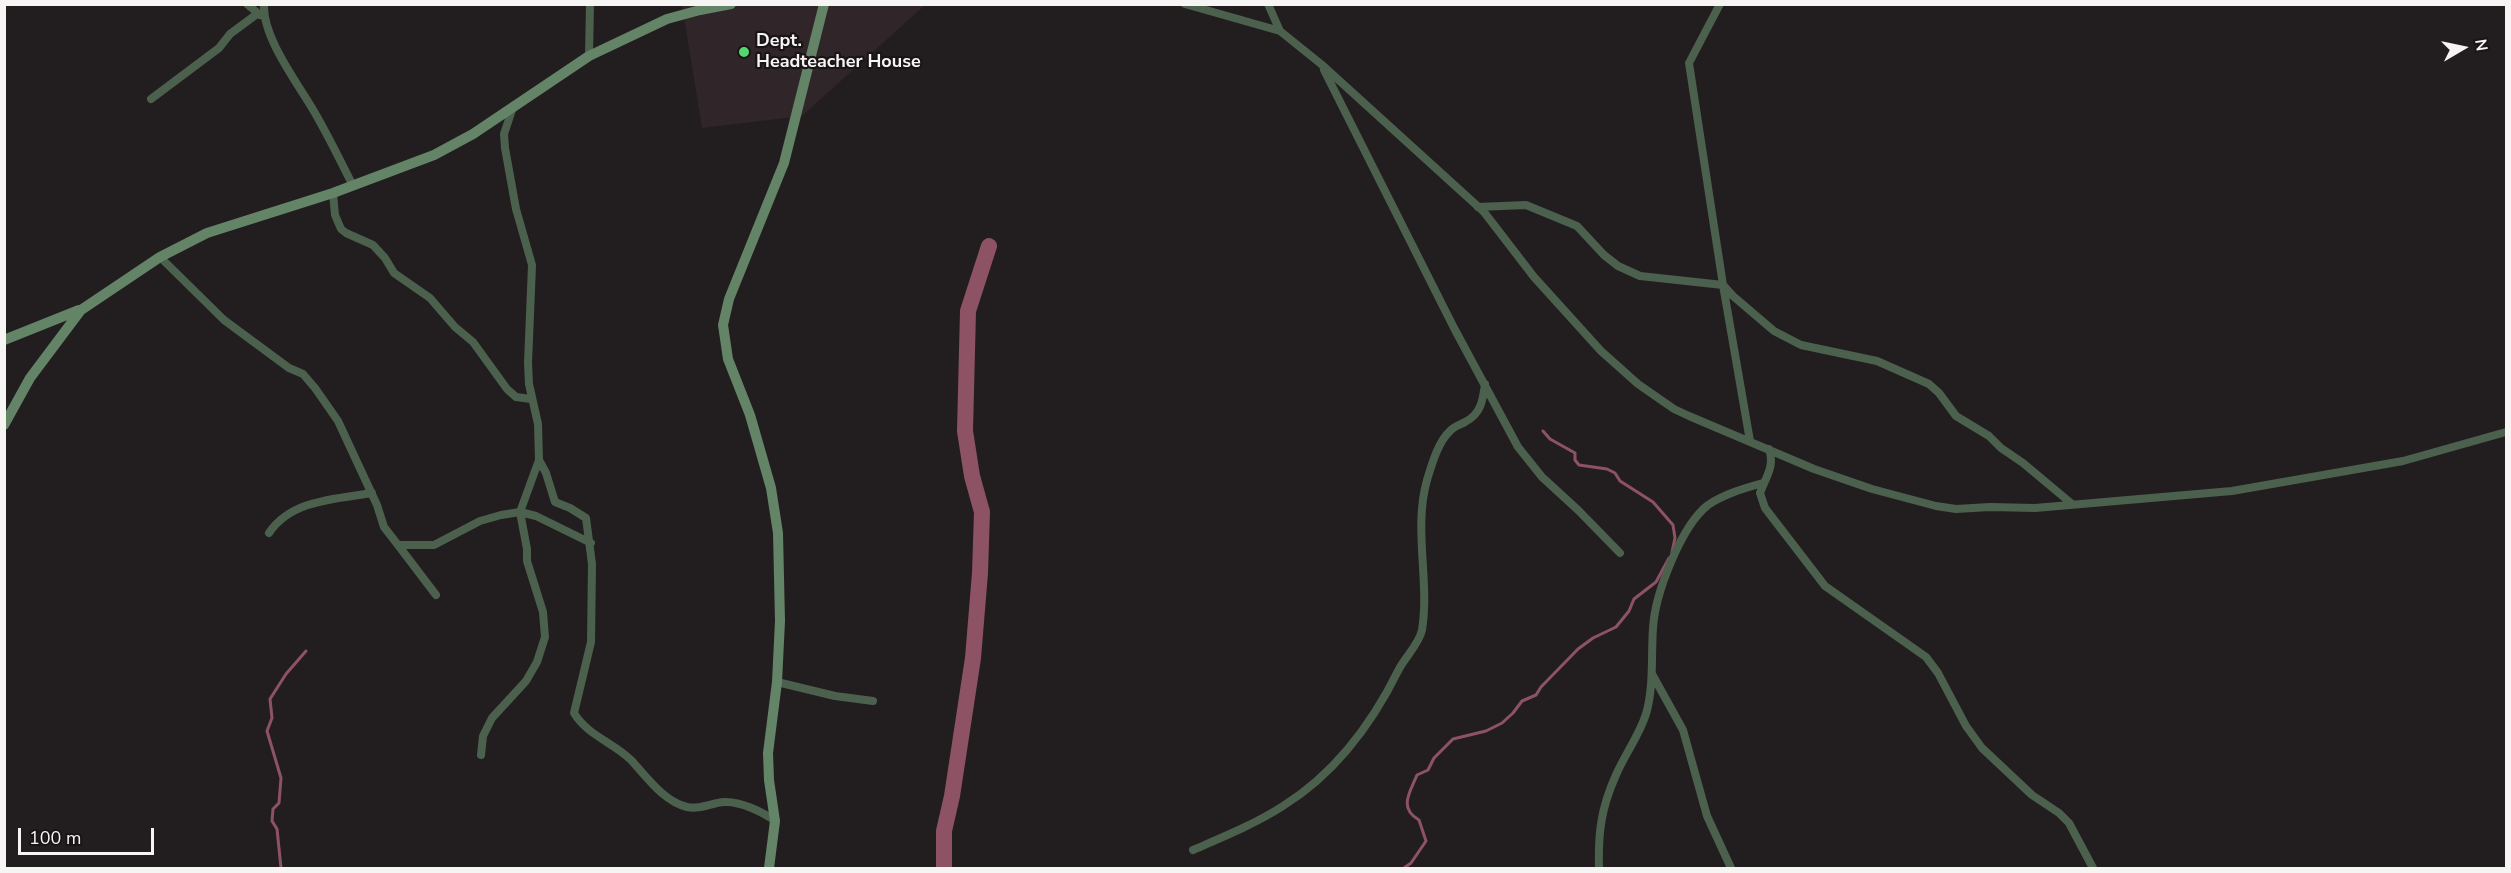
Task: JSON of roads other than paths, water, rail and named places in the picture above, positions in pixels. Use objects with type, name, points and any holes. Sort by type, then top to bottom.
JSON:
[{"type":"street","points":[[247,4],[261,16],[291,78],[312,108],[353,186]]},
{"type":"street","points":[[151,99],[219,48],[230,34],[261,16],[264,4]]},
{"type":"street","points":[[589,56],[590,4]]},
{"type":"street","points":[[8,336],[81,310],[160,257],[207,233],[333,193],[434,155],[473,134],[589,56],[667,19],[718,5],[731,4]]},
{"type":"street","points":[[769,868],[775,821],[768,753],[777,682],[780,621],[776,510],[756,437],[728,359],[723,325],[729,299],[784,163],[824,4]]},
{"type":"street","points":[[1185,4],[1281,31],[1321,64],[1478,207],[1534,278],[1601,351],[1638,384],[1674,409],[1814,469],[1872,489],[1936,507],[1956,509],[2035,508],[2232,491],[2403,461],[2506,432]]},
{"type":"street","points":[[1268,4],[1281,31]]},
{"type":"street","points":[[1720,4],[1689,63],[1723,285],[1750,441]]},
{"type":"street","points":[[1321,64],[1518,447],[1542,477],[1620,553]]},
{"type":"street","points":[[481,755],[483,736],[492,718],[526,681],[537,662],[545,637],[543,612],[527,561],[520,512],[539,460],[538,424],[531,399],[527,349],[532,266],[516,209],[504,134],[513,106]]},
{"type":"street","points":[[333,193],[335,215],[341,229],[373,245],[386,258],[393,273],[430,298],[455,327],[473,342],[507,389],[516,397],[531,399]]},
{"type":"street","points":[[1478,207],[1526,205],[1576,226],[1618,266],[1640,276],[1723,285],[1774,331],[1801,345],[1877,361],[1929,384],[1939,393],[1956,416],[1989,436],[2072,504]]},
{"type":"street","points":[[160,257],[224,320],[289,368],[303,374],[315,388],[338,421],[372,493],[384,527],[436,596]]},
{"type":"street","points":[[4,425],[30,378],[81,310]]},
{"type":"street","points":[[1193,850],[1268,814],[1298,796],[1325,775],[1374,717],[1405,658],[1422,633],[1424,595],[1422,508],[1427,481],[1442,441],[1449,431],[1476,415],[1481,406],[1485,384]]},
{"type":"street","points":[[1769,448],[1772,467],[1760,493],[1765,508],[1825,586],[1926,657],[1938,674],[1966,726],[1982,748],[2032,795],[2059,813],[2069,823],[2093,868]]},
{"type":"street","points":[[539,460],[546,473],[552,498],[555,502],[586,518],[591,543],[593,576],[591,642],[574,713],[579,722],[630,759],[642,775],[675,803],[698,808],[728,802],[760,812],[775,821]]},
{"type":"street","points":[[1599,868],[1598,833],[1602,812],[1616,775],[1647,711],[1653,626],[1660,588],[1691,526],[1706,506],[1718,499],[1763,483]]},
{"type":"street","points":[[269,533],[276,523],[290,511],[372,493]]},
{"type":"street","points":[[398,545],[434,545],[480,521],[520,512],[536,516],[591,543]]},
{"type":"street","points":[[1651,672],[1683,730],[1707,816],[1731,868]]},
{"type":"street","points":[[777,682],[835,696],[873,701]]},
{"type":"waterway","points":[[944,868],[944,831],[952,796],[973,658],[980,573],[982,512],[972,476],[965,431],[968,311],[989,246]]},
{"type":"waterway","points":[[1543,431],[1550,439],[1575,453],[1575,460],[1579,465],[1607,469],[1615,473],[1620,481],[1653,502],[1673,525],[1675,538],[1672,552]]},
{"type":"waterway","points":[[1404,868],[1411,863],[1426,841],[1419,820],[1407,805],[1417,775],[1428,770],[1434,758],[1453,739],[1486,731],[1502,723],[1522,701],[1536,695],[1578,649],[1593,638],[1616,627],[1629,611],[1634,599],[1656,582],[1669,558]]},
{"type":"waterway","points":[[281,868],[277,829],[272,821],[273,809],[279,803],[281,778],[267,731],[272,718],[270,699],[286,674],[306,651]]},
{"type":"place","name":"Dept. Headteacher House","points":[[744,52]]}]
